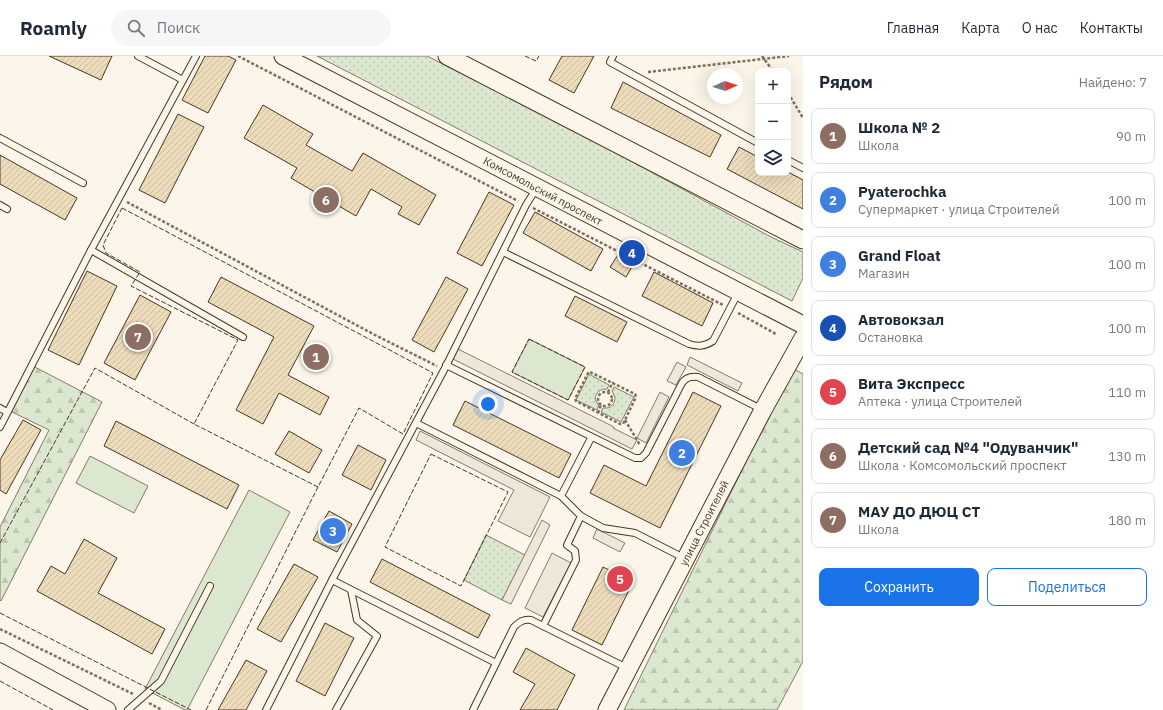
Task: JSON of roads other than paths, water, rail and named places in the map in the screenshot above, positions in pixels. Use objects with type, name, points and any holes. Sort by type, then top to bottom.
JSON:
[{"type":"main road","name":"Комсомольский проспект","points":[[283,56],[738,293],[803,325]]},
{"type":"main road","points":[[447,56],[803,240]]},
{"type":"main road","name":"улица Строителей","points":[[607,710],[763,410],[803,338]]},
{"type":"main road","points":[[0,652],[107,710]]},
{"type":"lane","points":[[138,56],[183,80]]},
{"type":"lane","points":[[0,427],[91,250],[196,56]]},
{"type":"lane","points":[[613,56],[610,62],[755,141]]},
{"type":"lane","points":[[0,138],[83,183]]},
{"type":"lane","points":[[791,161],[803,167]]},
{"type":"lane","points":[[266,710],[332,580],[445,368],[526,205],[537,188]]},
{"type":"lane","points":[[0,205],[7,209]]},
{"type":"lane","points":[[91,250],[244,337]]},
{"type":"lane","points":[[503,252],[682,341],[697,346],[702,346],[713,341],[738,293]]},
{"type":"lane","points":[[445,368],[632,458],[639,458],[646,454],[682,383],[690,377],[698,377],[763,410]]},
{"type":"lane","points":[[0,408],[7,412]]},
{"type":"lane","points":[[416,423],[561,496],[581,516],[607,529],[625,530],[635,533],[686,558]]},
{"type":"lane","points":[[561,496],[590,438]]},
{"type":"lane","points":[[543,626],[576,560],[575,551],[567,545],[581,516]]},
{"type":"lane","points":[[332,580],[496,663]]},
{"type":"lane","points":[[128,710],[161,681],[210,586]]},
{"type":"lane","points":[[336,710],[376,636],[357,620],[351,590]]},
{"type":"lane","points":[[473,710],[514,627],[523,620],[531,620],[628,668]]},
{"type":"place","name":"Детский сад №4 \"Одуванчик\"","points":[[326,200]]},
{"type":"place","name":"Автовокзал","points":[[632,253]]},
{"type":"place","name":"МАУ ДО ДЮЦ СТ","points":[[138,337]]},
{"type":"place","name":"Школа № 2","points":[[316,357]]},
{"type":"place","name":"Pyaterochka","points":[[682,453]]},
{"type":"place","name":"Grand Float","points":[[333,531]]},
{"type":"place","name":"Вита Экспресс","points":[[620,579]]}]
